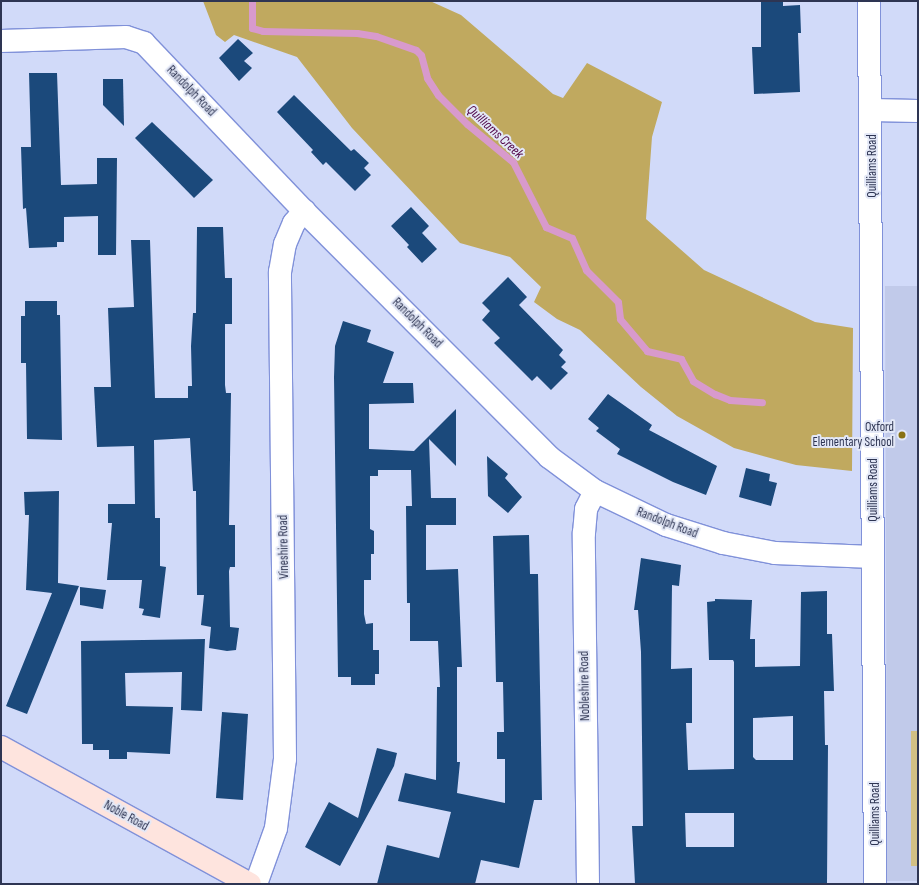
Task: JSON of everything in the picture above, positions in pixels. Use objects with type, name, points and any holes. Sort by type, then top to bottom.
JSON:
[{"type":"main road","name":"Noble Road","points":[[1,747],[250,884]]},
{"type":"street","name":"Quilliams Road","points":[[870,1],[872,110],[875,884]]},
{"type":"street","name":"Randolph Road","points":[[1,41],[126,37],[144,43],[304,211],[549,456],[595,491],[666,524],[723,543],[775,553],[873,557]]},
{"type":"street","points":[[872,110],[918,110]]},
{"type":"street","name":"Vineshire Road","points":[[256,884],[276,828],[285,759],[280,276],[285,244],[294,223],[304,211]]},
{"type":"street","name":"Nobleshire Road","points":[[588,884],[584,532],[586,509],[595,491]]},
{"type":"shaded area","points":[[203,1],[430,1],[461,15],[553,94],[563,98],[587,63],[662,102],[652,137],[646,219],[704,270],[815,322],[853,328],[852,471],[796,465],[734,448],[677,416],[641,387],[580,330],[557,319],[534,302],[541,287],[510,257],[460,243],[352,128],[297,57],[234,35],[225,42],[216,35]]},
{"type":"shaded area","name":"Oxford Elementary School","points":[[885,286],[918,286],[918,881],[887,881]]},
{"type":"shaded area","points":[[911,731],[918,731],[918,866],[911,866]]},
{"type":"building","points":[[761,1],[783,1],[783,6],[800,5],[801,33],[798,33],[800,92],[754,94],[752,47],[761,47]]},
{"type":"building","points":[[238,39],[253,53],[244,61],[252,68],[239,81],[219,58]]},
{"type":"building","points":[[29,73],[57,73],[61,185],[97,184],[97,158],[117,158],[116,255],[98,255],[98,216],[64,217],[64,242],[57,242],[57,247],[29,248],[26,208],[23,209],[21,147],[31,147]]},
{"type":"building","points":[[103,79],[123,79],[124,126],[103,105]]},
{"type":"building","points":[[294,95],[351,151],[354,149],[369,163],[364,168],[371,175],[355,191],[326,162],[323,165],[311,152],[313,150],[277,112]]},
{"type":"building","points":[[152,122],[213,180],[194,198],[135,138]]},
{"type":"building","points":[[411,207],[429,226],[422,233],[437,249],[422,263],[407,247],[409,245],[391,226]]},
{"type":"building","points":[[197,227],[223,227],[225,278],[232,278],[232,324],[225,324],[225,385],[226,393],[231,393],[229,525],[235,525],[235,567],[230,567],[229,571],[230,627],[239,628],[236,650],[227,651],[209,648],[211,627],[201,625],[204,595],[197,595],[196,491],[193,491],[190,438],[154,440],[155,518],[160,518],[160,566],[166,567],[160,618],[142,615],[144,609],[139,608],[142,580],[107,580],[112,523],[108,523],[108,504],[135,504],[134,446],[97,447],[94,387],[111,387],[108,308],[134,307],[131,240],[150,240],[155,398],[188,398],[188,386],[192,386],[191,346],[193,313],[196,313]]},
{"type":"building","points":[[508,277],[527,297],[519,305],[563,350],[559,355],[566,362],[561,367],[568,373],[551,390],[537,376],[532,381],[494,343],[500,338],[482,320],[490,311],[482,303]]},
{"type":"building","points":[[25,301],[57,301],[57,315],[60,315],[62,440],[27,439],[26,363],[21,363],[21,316],[25,316]]},
{"type":"building","points":[[343,321],[371,330],[367,342],[394,352],[383,383],[413,383],[414,403],[369,404],[369,449],[414,451],[456,409],[456,466],[429,439],[431,498],[456,498],[456,525],[426,525],[426,570],[458,569],[462,667],[457,667],[457,762],[460,762],[457,793],[505,803],[505,759],[497,759],[497,732],[504,732],[503,682],[496,682],[493,536],[529,535],[530,574],[538,574],[542,800],[534,800],[519,868],[481,860],[475,884],[377,884],[387,845],[439,858],[451,812],[398,801],[405,773],[436,780],[437,687],[440,687],[438,641],[410,641],[410,603],[407,603],[406,506],[412,506],[411,470],[378,470],[378,476],[370,476],[370,529],[374,531],[374,554],[371,554],[371,580],[364,580],[364,614],[366,624],[373,623],[373,650],[379,650],[379,674],[375,674],[375,685],[351,685],[351,677],[338,677],[334,377],[335,346]]},
{"type":"building","points":[[608,394],[652,425],[649,430],[717,466],[706,495],[673,482],[617,454],[620,449],[596,431],[599,428],[588,419]]},
{"type":"building","points":[[487,456],[508,474],[505,478],[522,497],[508,513],[488,496]]},
{"type":"building","points":[[746,468],[770,474],[769,481],[777,483],[771,506],[739,497]]},
{"type":"building","points":[[59,491],[58,583],[79,586],[27,714],[6,706],[52,593],[26,590],[29,515],[25,515],[24,492]]},
{"type":"building","points":[[641,558],[681,565],[679,586],[672,585],[671,669],[692,668],[692,723],[686,723],[688,770],[734,769],[734,662],[733,660],[709,660],[707,602],[715,601],[715,599],[752,600],[750,639],[755,639],[755,667],[800,666],[801,592],[827,591],[827,634],[832,634],[834,691],[824,691],[825,745],[828,745],[827,884],[635,884],[632,826],[643,826],[641,652],[638,610],[634,610]],"holes":[[[793,716],[793,760],[756,760],[753,757],[753,718]],[[685,813],[734,813],[734,847],[686,847]]]},
{"type":"building","points":[[80,587],[106,590],[103,609],[80,605]]},
{"type":"building","points":[[205,639],[202,711],[181,710],[182,672],[125,673],[126,706],[173,707],[170,754],[127,752],[127,759],[109,759],[109,750],[93,750],[93,744],[82,744],[81,641]]},
{"type":"building","points":[[222,712],[248,714],[243,800],[216,798]]},
{"type":"building","points":[[377,748],[397,753],[394,766],[340,866],[305,847],[329,802],[358,818]]},
{"type":"waterway","name":"Quilliams Creek","points":[[252,1],[252,28],[263,31],[357,33],[376,36],[416,50],[421,55],[427,78],[438,95],[467,124],[513,162],[546,227],[572,238],[586,270],[618,302],[620,319],[647,351],[681,359],[693,381],[715,394],[730,400],[762,402]]},
{"type":"place","name":"Oxford Elementary School","points":[[902,435]]}]
